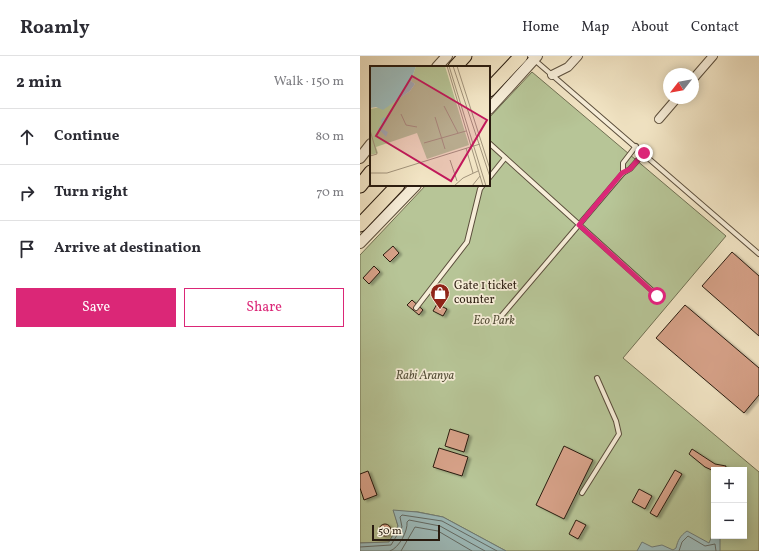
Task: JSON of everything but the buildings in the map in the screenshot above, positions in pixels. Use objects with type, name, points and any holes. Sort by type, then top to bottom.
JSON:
[{"type":"main road","points":[[456,66],[465,56]]},
{"type":"main road","points":[[490,89],[530,57]]},
{"type":"main road","points":[[360,186],[370,173]]},
{"type":"main road","points":[[360,225],[397,186]]},
{"type":"street","points":[[438,66],[446,56]]},
{"type":"street","points":[[552,75],[568,67],[578,56]]},
{"type":"street","points":[[699,72],[713,56]]},
{"type":"street","points":[[490,108],[530,57]]},
{"type":"street","points":[[659,119],[672,104]]},
{"type":"street","points":[[360,158],[370,145]]},
{"type":"street","points":[[360,243],[415,186]]},
{"type":"lane","points":[[530,57],[636,146],[759,254]]},
{"type":"lane","points":[[490,144],[657,296]]},
{"type":"lane","points":[[622,173],[624,163],[636,146]]},
{"type":"lane","points":[[498,320],[622,173],[630,169],[644,153]]},
{"type":"lane","points":[[490,177],[505,158]]},
{"type":"lane","points":[[416,308],[467,242],[480,189],[482,186]]},
{"type":"lane","points":[[582,493],[619,434],[619,428],[597,378]]},
{"type":"green space","name":"Eco Park","points":[[532,72],[726,236],[623,358],[759,472],[759,551],[506,551],[443,517],[418,512],[394,511],[398,526],[389,542],[360,543],[360,255],[425,186],[490,186],[490,117]]},
{"type":"water","points":[[393,510],[417,512],[443,517],[506,551],[360,551],[360,543],[389,542],[398,526]]},
{"type":"water","points":[[687,531],[709,543],[711,538],[720,539],[720,551],[637,551],[642,542],[652,547],[662,545],[673,550],[676,548],[681,536]]},
{"type":"place","name":"Gate 1 ticket counter","points":[[440,310]]},
{"type":"route","points":[[644,153],[630,169],[622,173],[579,225],[657,296]]},
{"type":"park label","name":"Rabi Aranya","points":[[425,376]]}]
